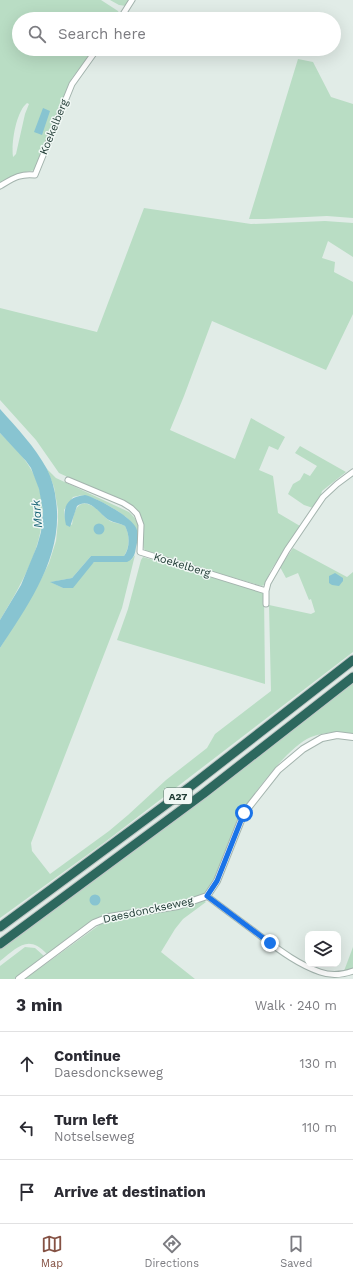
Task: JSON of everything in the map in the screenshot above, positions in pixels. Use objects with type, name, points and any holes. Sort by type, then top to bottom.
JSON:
[{"type":"highway","name":"A27","points":[[0,926],[191,786],[353,660]]},
{"type":"highway","name":"A27","points":[[0,944],[203,794],[353,677]]},
{"type":"street","points":[[124,12],[132,0]]},
{"type":"street","name":"Koekelberg","points":[[0,186],[19,175],[35,175],[72,84],[92,56]]},
{"type":"street","points":[[266,604],[266,590],[275,570],[323,498],[337,484],[353,472]]},
{"type":"street","name":"Koekelberg","points":[[68,480],[123,503],[131,508],[136,514],[141,525],[140,552],[266,590]]},
{"type":"street","name":"Daesdonckseweg","points":[[19,979],[86,928],[99,920],[109,917],[178,906],[207,896],[217,881],[244,813],[278,770],[302,749],[322,738],[337,735],[353,737]]},
{"type":"street","points":[[207,896],[287,955],[308,966],[320,972],[339,975],[353,971]]},
{"type":"green space","points":[[0,0],[101,0],[118,12],[12,12],[12,56],[89,56],[72,78],[35,170],[21,173],[0,185]],"holes":[[[27,103],[29,104],[25,114],[16,154],[13,157],[13,144],[17,120],[23,107]]]},
{"type":"green space","points":[[110,0],[129,0],[126,6],[119,5]]},
{"type":"green space","points":[[298,59],[313,62],[331,97],[353,104],[353,218],[327,216],[249,219]]},
{"type":"green space","points":[[144,208],[251,224],[325,221],[353,223],[353,257],[328,241],[322,258],[335,262],[334,272],[353,282],[353,314],[326,370],[212,321],[170,430],[235,459],[251,418],[285,437],[278,450],[269,446],[259,470],[273,476],[278,513],[300,526],[271,570],[265,584],[262,586],[146,552],[143,543],[144,526],[139,513],[132,507],[59,473],[36,440],[0,400],[0,308],[97,332]]},
{"type":"green space","points":[[0,433],[18,451],[27,463],[37,483],[42,503],[42,523],[38,543],[30,563],[11,602],[0,620]]},
{"type":"green space","points":[[300,446],[346,472],[322,491],[320,498],[313,508],[304,505],[288,494],[293,484],[300,480],[304,473],[310,476],[317,466],[295,453]]},
{"type":"green space","points":[[47,469],[56,478],[129,512],[137,522],[139,533],[138,542],[135,528],[127,518],[110,506],[90,497],[73,497],[64,510],[65,519],[72,525],[73,518],[79,505],[87,504],[92,506],[110,521],[125,526],[129,541],[124,556],[91,556],[72,578],[51,582],[63,588],[94,562],[131,560],[135,555],[122,608],[31,843],[32,851],[50,874],[109,831],[166,780],[207,748],[215,734],[271,691],[269,605],[311,614],[315,612],[311,599],[309,600],[298,573],[286,578],[280,567],[293,548],[347,577],[353,572],[353,652],[105,842],[0,918],[0,648],[41,579],[49,563],[56,541],[58,510],[54,487]]},
{"type":"green space","points":[[143,557],[264,593],[265,684],[117,640],[128,609]]},
{"type":"green space","points":[[353,682],[353,734],[332,732],[311,737],[302,742],[283,759],[263,782],[242,813],[223,856],[216,877],[209,889],[204,894],[198,897],[118,913],[89,924],[47,954],[40,948],[29,944],[18,947],[0,961],[0,947]]},
{"type":"green space","points":[[203,900],[206,902],[183,919],[161,952],[195,979],[25,979],[102,923],[110,920],[161,912]]},
{"type":"green space","points":[[25,947],[35,948],[44,956],[14,979],[0,979],[0,966]]},
{"type":"green space","points":[[353,947],[353,968],[344,971]]},
{"type":"water","points":[[43,108],[50,111],[42,135],[34,132]]},
{"type":"water","points":[[0,409],[31,445],[47,469],[55,493],[57,521],[55,541],[42,579],[22,615],[0,648],[0,620],[21,585],[37,546],[41,532],[43,511],[39,489],[31,468],[0,433]]},
{"type":"water","points":[[85,495],[112,508],[126,517],[135,526],[138,533],[138,539],[135,552],[133,558],[127,562],[94,562],[73,588],[63,588],[50,582],[72,578],[91,556],[124,556],[128,545],[127,530],[125,526],[109,520],[94,507],[86,503],[77,506],[70,527],[66,525],[65,509],[67,504],[73,498]]},
{"type":"water","points":[[97,524],[101,524],[103,525],[103,533],[97,534],[94,531],[94,527]]},
{"type":"water","points":[[335,573],[343,578],[343,581],[339,586],[329,583],[329,576]]},
{"type":"water","points":[[93,895],[97,895],[99,896],[99,904],[93,905],[90,902],[90,898]]},
{"type":"route","points":[[244,813],[217,881],[207,896],[270,943]]},
{"type":"water label","name":"Mark","points":[[37,514]]}]
